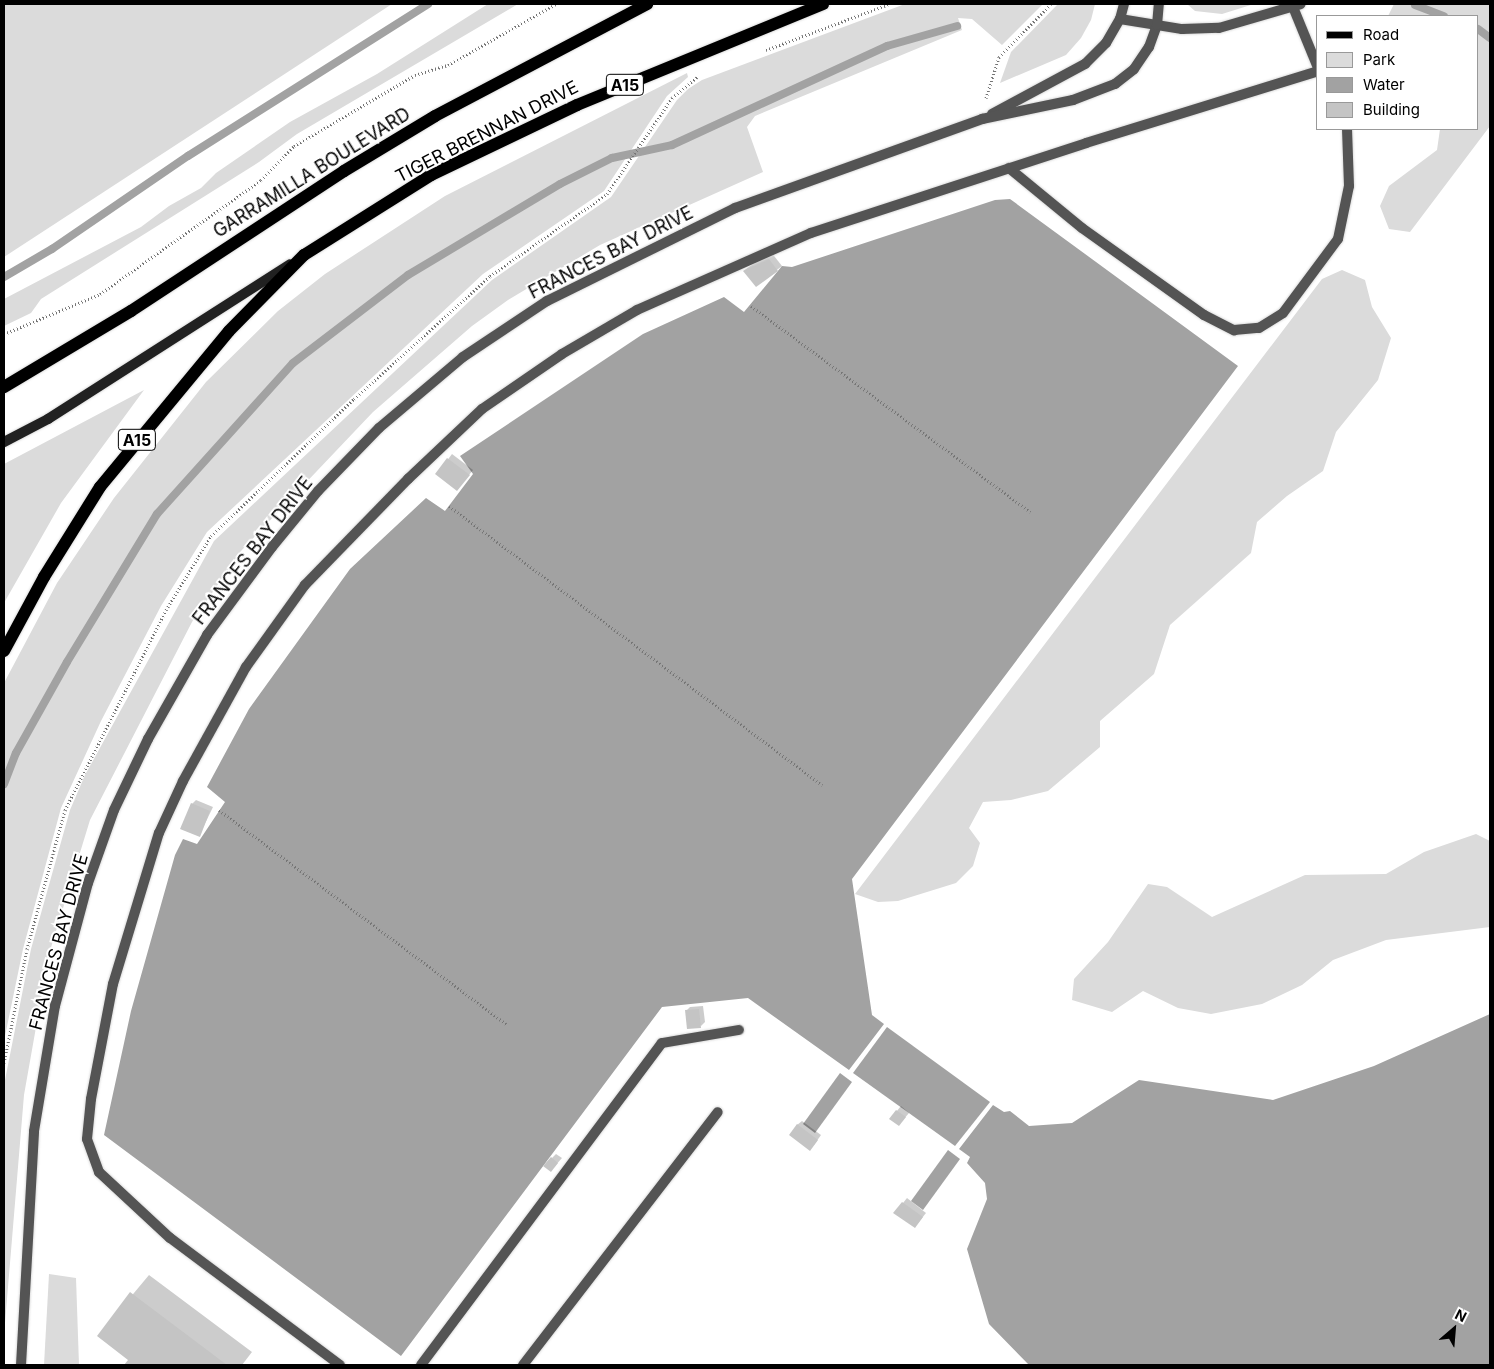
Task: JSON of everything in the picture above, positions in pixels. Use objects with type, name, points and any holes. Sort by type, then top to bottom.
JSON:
[{"type":"main road","name":"GARRAMILLA BOULEVARD","points":[[4,388],[131,310],[344,171],[435,116],[647,4]]},
{"type":"main road","name":"TIGER BRENNAN DRIVE","points":[[4,650],[44,577],[100,486],[229,331],[304,256],[431,175],[577,105],[823,4]]},
{"type":"street","name":"FRANCES BAY DRIVE","points":[[982,119],[1085,64],[1106,43],[1120,19],[1124,4]]},
{"type":"street","name":"FRANCES BAY DRIVE","points":[[21,1365],[34,1131],[55,1006],[88,883],[114,810],[148,739],[207,635],[272,547],[318,491],[379,428],[463,357],[547,301],[734,208],[982,119],[1073,100],[1115,84],[1142,58],[1157,25],[1159,4]]},
{"type":"street","points":[[1120,19],[1182,29],[1220,28],[1297,5],[1316,64]]},
{"type":"street","points":[[340,1365],[170,1238],[99,1172],[87,1140],[91,1099],[113,984],[159,833],[182,781],[242,675],[305,585],[408,479],[482,410],[562,354],[637,310],[811,233],[1008,168],[1316,71]]},
{"type":"street","points":[[1008,168],[1082,228],[1204,315],[1234,330],[1259,328],[1283,313],[1338,239],[1349,186],[1346,130]]},
{"type":"street","points":[[4,442],[48,419],[304,256]]},
{"type":"street","points":[[421,1365],[662,1043],[739,1030]]},
{"type":"street","points":[[523,1365],[718,1112]]},
{"type":"path","points":[[4,334],[100,294],[261,180],[294,146],[415,75],[448,65],[556,4]]},
{"type":"path","points":[[982,119],[988,89],[998,57],[1050,4]]},
{"type":"path","points":[[751,306],[1030,512]]},
{"type":"path","points":[[449,506],[822,785]]},
{"type":"path","points":[[219,810],[507,1025]]},
{"type":"green space","points":[[4,4],[392,4],[4,257]]},
{"type":"green space","points":[[488,4],[518,4],[297,134],[259,162],[41,299],[31,313],[4,326],[4,299],[141,227],[169,206],[201,188],[216,173],[290,122],[377,74]]},
{"type":"green space","points":[[905,4],[1043,4],[1002,45],[972,19],[958,18],[962,30],[755,116],[747,127],[763,172],[600,245],[508,300],[472,326],[373,412],[241,551],[192,622],[90,820],[49,954],[24,1095],[4,1335],[4,1085],[31,949],[70,810],[85,775],[214,541],[492,280],[611,197],[677,100],[688,89],[702,80]]},
{"type":"green space","points":[[1058,4],[1095,4],[1091,20],[1081,38],[1066,55],[1000,83],[1011,52]]},
{"type":"green space","points":[[1187,4],[1254,4],[1222,14],[1195,11]]},
{"type":"green space","points":[[1394,4],[1490,4],[1490,126],[1410,232],[1389,229],[1380,206],[1389,186],[1437,150],[1440,130],[1479,130],[1479,15],[1388,15]]},
{"type":"green space","points":[[687,73],[688,77],[667,96],[604,191],[483,274],[207,532],[161,606],[101,721],[61,808],[23,949],[4,1041],[4,683],[57,583],[114,498],[206,382],[278,311],[325,274],[445,196]]},
{"type":"green space","points":[[1342,270],[1365,280],[1372,307],[1391,338],[1378,380],[1336,432],[1323,471],[1287,496],[1257,522],[1251,553],[1170,625],[1154,674],[1100,721],[1100,747],[1048,791],[1011,800],[983,802],[969,828],[980,843],[973,866],[956,883],[898,901],[878,902],[855,894],[1322,279]]},
{"type":"green space","points":[[144,390],[61,503],[4,603],[4,464]]},
{"type":"green space","points":[[1476,834],[1490,841],[1490,927],[1386,940],[1333,960],[1302,985],[1262,1004],[1211,1014],[1178,1008],[1143,991],[1112,1012],[1072,1000],[1074,979],[1108,942],[1148,884],[1167,887],[1212,917],[1305,875],[1386,874],[1424,852]]},
{"type":"green space","points":[[49,1274],[76,1278],[79,1365],[44,1365]]},
{"type":"water","points":[[1010,199],[1238,366],[852,879],[872,1015],[884,1024],[849,1070],[748,998],[662,1007],[401,1356],[104,1135],[131,1011],[175,855],[183,839],[197,844],[225,802],[207,787],[249,709],[350,569],[426,498],[445,511],[473,474],[460,456],[643,334],[724,297],[744,312],[782,266],[792,267],[995,200]]},
{"type":"water","points":[[1490,1014],[1490,1365],[1029,1365],[989,1324],[967,1249],[987,1199],[985,1183],[967,1163],[970,1157],[959,1149],[993,1105],[1004,1112],[1010,1111],[1029,1126],[1072,1123],[1139,1080],[1273,1100],[1374,1066]]},
{"type":"water","points":[[887,1027],[990,1102],[955,1146],[853,1073]]},
{"type":"water","points":[[840,1073],[852,1082],[815,1133],[803,1124]]},
{"type":"water","points":[[948,1150],[960,1159],[923,1210],[911,1201]]},
{"type":"building","points":[[766,255],[778,271],[756,287],[743,271]]},
{"type":"building","points":[[447,458],[470,475],[457,491],[435,474]]},
{"type":"building","points":[[191,803],[210,811],[200,837],[180,829]]},
{"type":"building","points":[[699,1009],[701,1028],[687,1029],[685,1010]]},
{"type":"building","points":[[896,1110],[906,1117],[899,1126],[889,1119]]},
{"type":"building","points":[[797,1124],[818,1140],[810,1151],[789,1135]]},
{"type":"building","points":[[551,1157],[558,1163],[551,1172],[543,1166]]},
{"type":"building","points":[[902,1202],[923,1217],[915,1228],[893,1213]]},
{"type":"building","points":[[130,1292],[227,1365],[124,1365],[128,1360],[97,1336]]},
{"type":"waterway","points":[[4,277],[52,249],[188,156],[428,4]]},
{"type":"waterway","points":[[1415,5],[1441,15]]},
{"type":"waterway","points":[[4,784],[16,753],[67,662],[157,514],[293,363],[408,275],[560,184],[612,158],[672,145],[887,46],[957,26]]},
{"type":"waterway","points":[[1479,30],[1490,38]]}]
